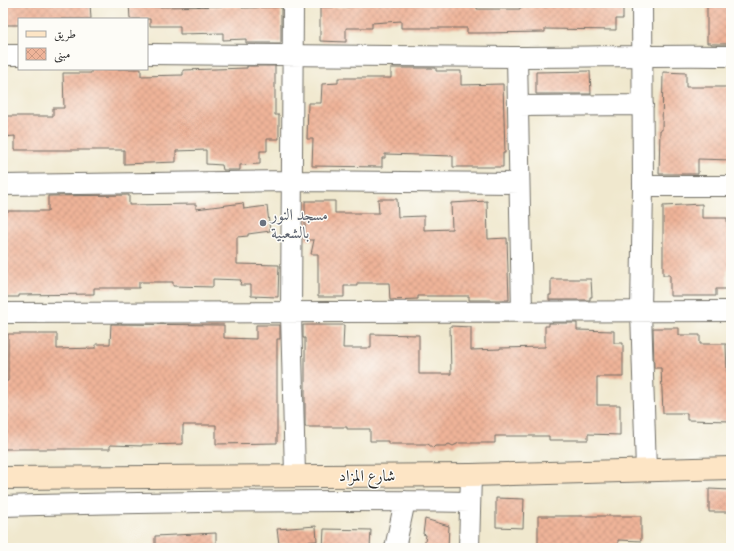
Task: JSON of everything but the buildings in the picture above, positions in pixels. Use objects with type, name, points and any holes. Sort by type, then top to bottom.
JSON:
[{"type":"street","points":[[293,3],[292,313],[295,475]]},
{"type":"street","points":[[642,3],[642,311],[646,470]]},
{"type":"street","points":[[148,54],[516,57],[642,55],[731,56]]},
{"type":"street","points":[[3,55],[18,55]]},
{"type":"street","points":[[516,57],[522,312]]},
{"type":"street","points":[[518,106],[643,105]]},
{"type":"street","points":[[3,185],[292,181],[520,183]]},
{"type":"street","points":[[643,186],[731,186]]},
{"type":"street","points":[[3,313],[731,311]]},
{"type":"street","name":"شارع المزاد","points":[[3,478],[471,474],[731,468]]},
{"type":"street","points":[[469,548],[471,474]]},
{"type":"street","points":[[395,548],[405,501]]},
{"type":"street","points":[[3,506],[143,503],[470,502]]},
{"type":"place","name":"مسجد النور بالشعبية","points":[[263,223]]}]
